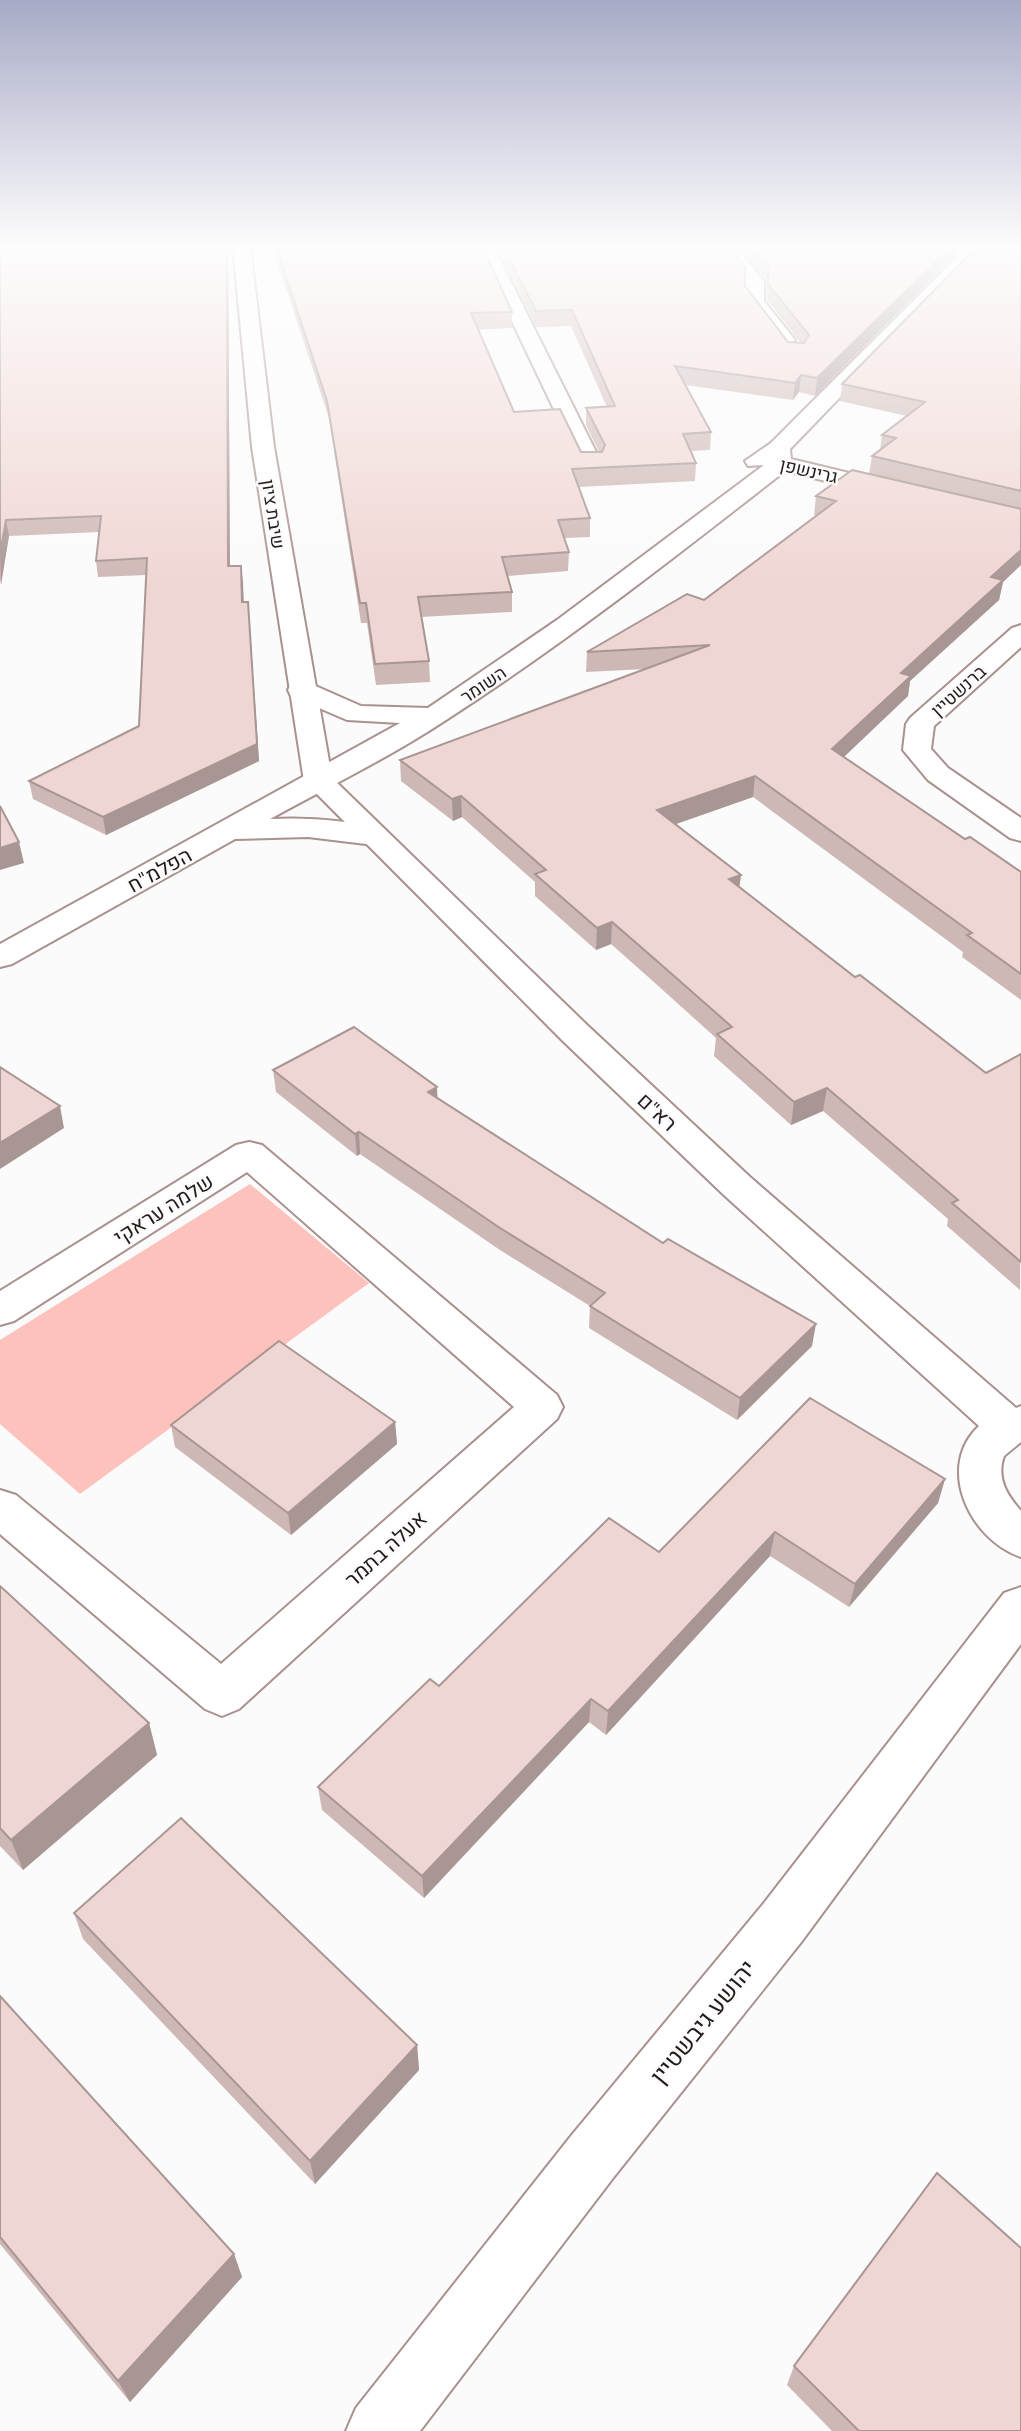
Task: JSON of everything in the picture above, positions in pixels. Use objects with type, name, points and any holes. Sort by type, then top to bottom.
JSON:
[{"type":"street","name":"שיבת ציון","points":[[253,359],[263,447],[318,781]]},
{"type":"street","points":[[542,359],[591,464]]},
{"type":"street","name":"השומר","points":[[318,781],[434,716],[496,676],[638,573],[773,457],[867,359]]},
{"type":"street","name":"גרינשפן","points":[[773,457],[898,471]]},
{"type":"street","name":"גרינשפן","points":[[773,457],[916,495]]},
{"type":"street","name":"ברנשטיין","points":[[1021,633],[920,724],[917,750],[938,774],[1021,832]]},
{"type":"street","points":[[301,690],[357,713],[434,716]]},
{"type":"street","name":"הפלמ\"ח","points":[[0,957],[318,781]]},
{"type":"street","name":"רא\"ם","points":[[318,781],[576,1034],[737,1186],[1015,1425]]},
{"type":"street","points":[[225,832],[274,827],[326,827],[374,836]]},
{"type":"street","name":"שלמה עראקי","points":[[0,1310],[249,1154],[320,1212]]},
{"type":"street","name":"אעלה בתמר","points":[[0,1508],[222,1694],[542,1407],[368,1257],[320,1212]]},
{"type":"street","points":[[1015,1425],[991,1441],[979,1460],[978,1482],[988,1506],[1005,1527],[1021,1538]]},
{"type":"street","name":"יהושע גיבשטיין","points":[[379,2431],[592,2157],[783,1922],[1021,1607]]},
{"type":"shaded area","points":[[250,1184],[369,1283],[80,1494],[0,1424],[0,1340]]},
{"type":"building","points":[[0,359],[227,359],[228,566],[241,566],[242,602],[248,602],[257,744],[103,817],[29,781],[139,726],[147,558],[96,561],[101,516],[6,520],[0,553]]},
{"type":"building","points":[[313,359],[491,359],[514,412],[560,409],[581,452],[602,452],[605,445],[586,408],[615,406],[594,359],[836,359],[817,378],[801,375],[795,383],[675,366],[711,432],[683,434],[696,463],[572,469],[590,518],[558,520],[569,552],[502,557],[512,592],[418,597],[429,661],[375,664],[366,603],[360,603],[327,401]]},
{"type":"building","points":[[866,359],[1021,359],[1021,491],[872,456],[896,438],[882,435],[925,402],[842,384]]},
{"type":"building","points":[[852,470],[1021,509],[1021,550],[991,577],[1003,580],[901,673],[911,676],[832,749],[965,839],[970,837],[1021,872],[1021,974],[967,935],[972,933],[755,776],[657,810],[741,875],[729,879],[855,977],[860,975],[986,1073],[1021,1054],[1021,1262],[952,1203],[958,1200],[827,1088],[794,1102],[717,1034],[732,1027],[657,961],[612,922],[597,928],[535,874],[546,870],[461,796],[452,799],[400,760],[710,645],[587,652],[687,594],[704,600],[836,501],[816,496]]},
{"type":"building","points":[[0,806],[19,842],[0,848]]},
{"type":"building","points":[[354,1027],[437,1087],[428,1092],[663,1243],[668,1239],[816,1324],[740,1398],[590,1306],[605,1293],[500,1228],[359,1132],[355,1134],[273,1070]]},
{"type":"building","points":[[0,1067],[60,1106],[0,1143]]},
{"type":"building","points":[[279,1341],[395,1422],[288,1513],[171,1425]]},
{"type":"building","points":[[810,1398],[945,1479],[855,1584],[775,1532],[608,1711],[591,1699],[422,1876],[318,1787],[430,1679],[439,1686],[609,1518],[659,1552]]},
{"type":"building","points":[[0,1586],[149,1723],[11,1840],[0,1828]]},
{"type":"building","points":[[181,1818],[417,2045],[310,2161],[74,1913]]},
{"type":"building","points":[[0,1996],[234,2254],[118,2381],[0,2237]]},
{"type":"building","points":[[937,2173],[1021,2248],[1021,2431],[859,2431],[794,2366]]}]
